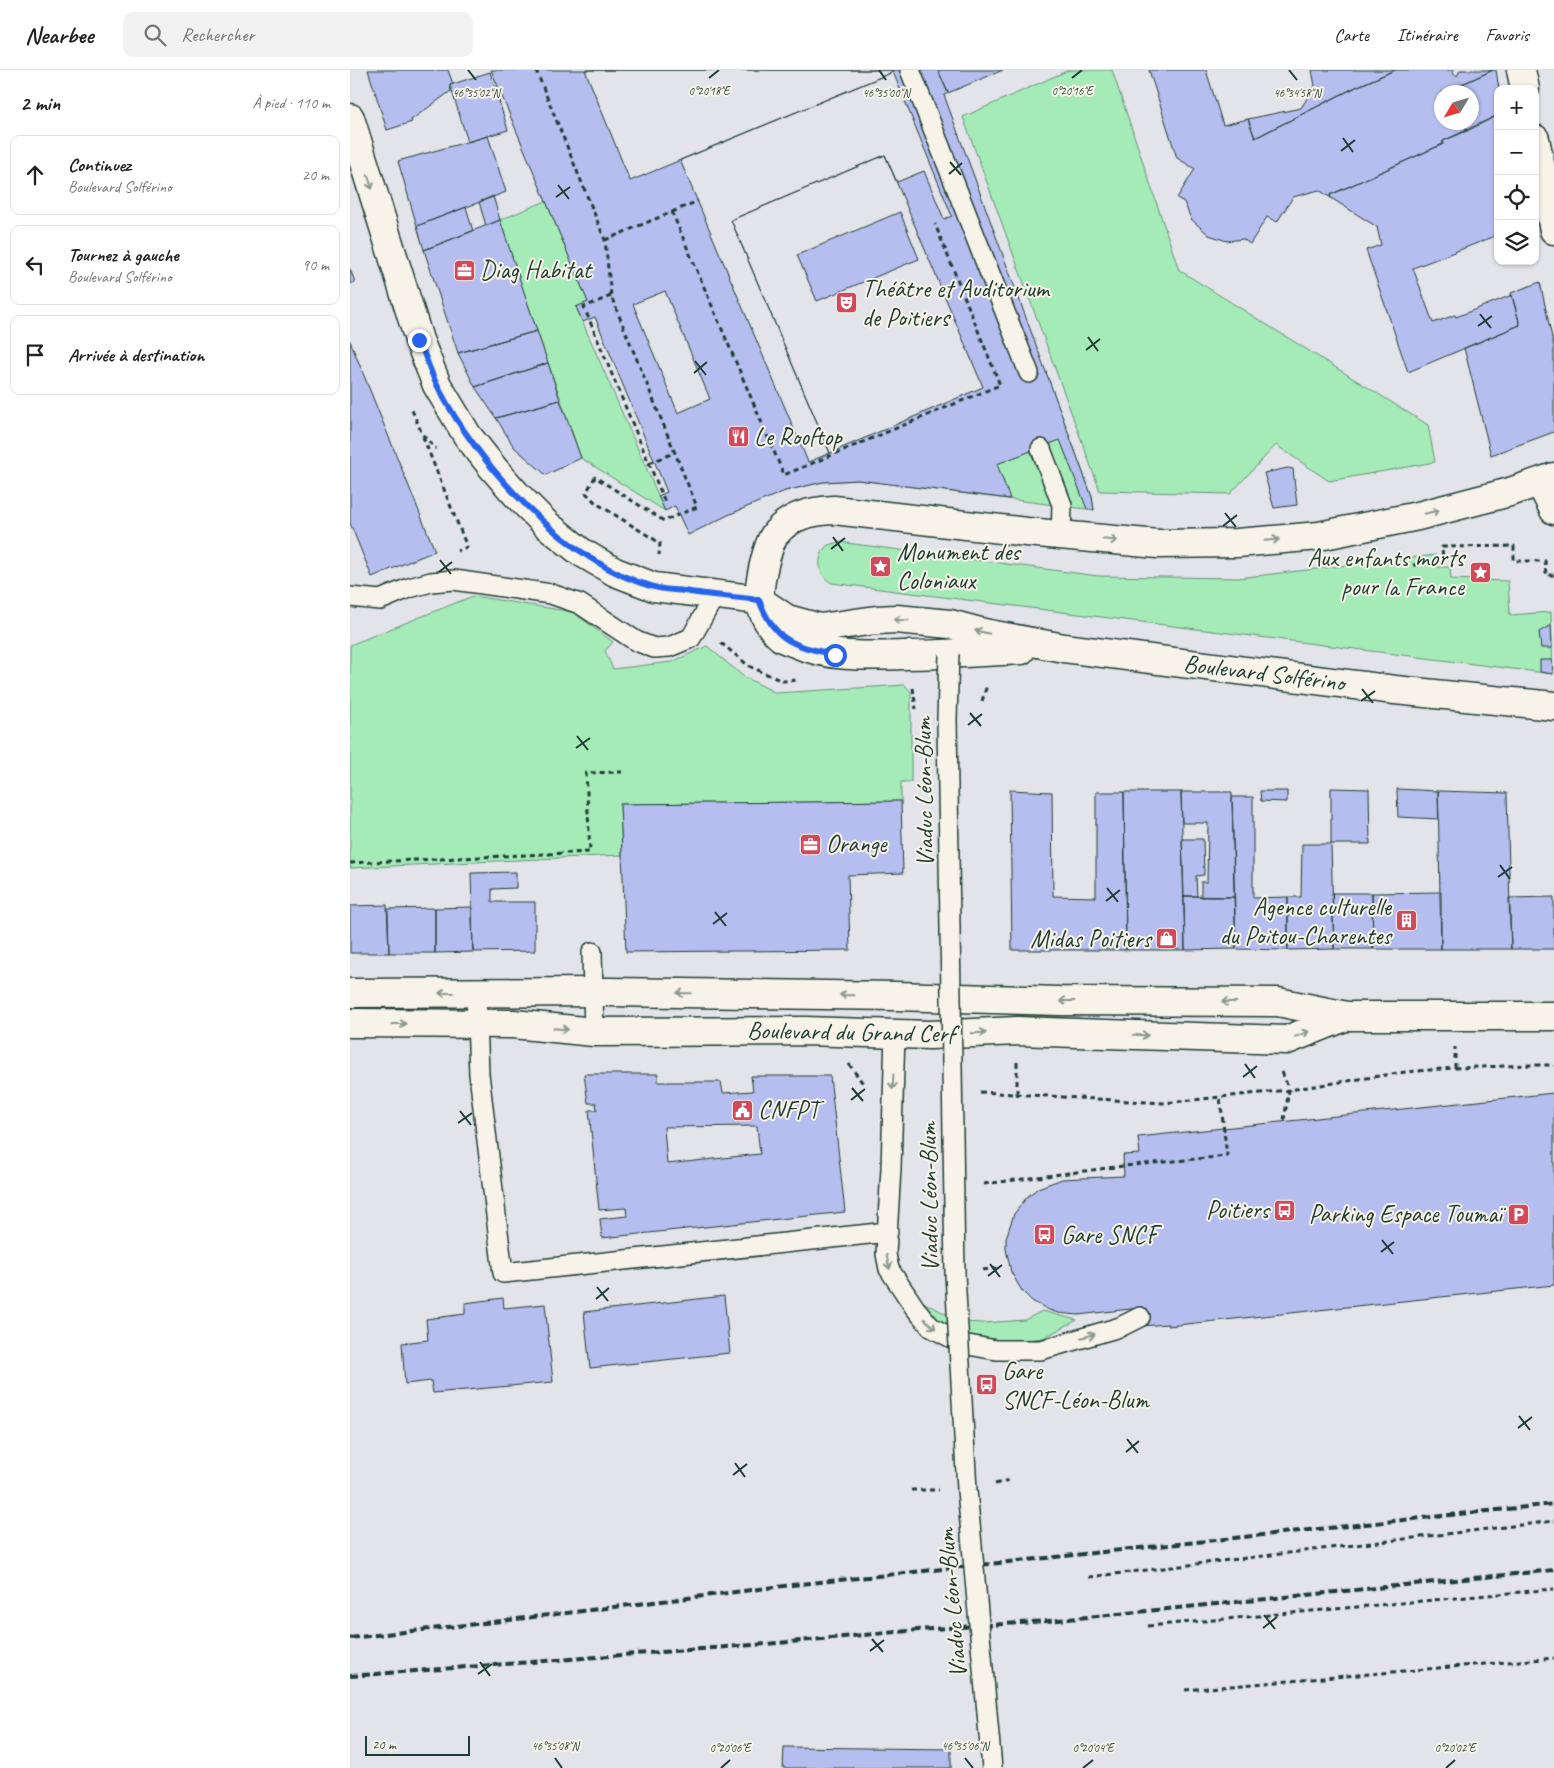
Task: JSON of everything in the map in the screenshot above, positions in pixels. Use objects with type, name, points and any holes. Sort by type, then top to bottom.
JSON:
[{"type":"street","points":[[1521,70],[1524,85]]},
{"type":"street","name":"Boulevard Solférino","points":[[350,118],[419,340],[437,385],[467,435],[516,494],[580,552],[615,572],[654,587],[759,600],[787,619],[820,628],[896,619],[950,624],[984,633],[1064,648],[1395,690],[1554,706]]},
{"type":"street","points":[[1539,158],[1554,230]]},
{"type":"street","points":[[759,600],[765,558],[769,544],[776,533],[787,523],[802,514],[817,510],[834,510],[1158,544],[1237,544],[1319,536],[1434,512],[1547,480],[1554,510]]},
{"type":"street","name":"Boulevard Solférino","points":[[759,600],[766,618],[782,637],[806,648],[835,655],[949,654],[1064,648]]},
{"type":"street","name":"Boulevard du Grand Cerf","points":[[350,993],[593,992],[859,995],[1059,1001],[1278,1002],[1347,1016],[1554,1016]]},
{"type":"street","name":"Boulevard du Grand Cerf","points":[[1518,1016],[1554,1007]]},
{"type":"street","name":"Boulevard du Grand Cerf","points":[[350,1023],[513,1024],[594,1032],[850,1032],[930,1035],[1017,1031],[1288,1040],[1347,1016]]},
{"type":"street","name":"Boulevard du Grand Cerf","points":[[1518,1016],[1554,1026]]},
{"type":"lane","points":[[910,70],[1029,373]]},
{"type":"lane","points":[[1041,448],[1062,504],[1061,535]]},
{"type":"lane","points":[[350,597],[380,600],[409,588],[431,582],[454,580],[551,594],[580,604],[636,641],[654,648],[669,647],[691,638],[715,596]]},
{"type":"lane","name":"Viaduc Léon-Blum","points":[[950,624],[947,719],[955,1274],[967,1490],[992,1768]]},
{"type":"lane","points":[[592,952],[594,1032]]},
{"type":"lane","points":[[476,992],[479,1074],[502,1273],[888,1232]]},
{"type":"lane","points":[[895,1033],[886,1254],[889,1269],[915,1308],[931,1327],[963,1344],[996,1350],[1041,1350],[1120,1327],[1140,1318]]},
{"type":"path","points":[[536,70],[606,240],[611,296],[697,507],[664,521],[595,477],[586,493],[596,503],[636,528]]},
{"type":"path","points":[[606,240],[698,201]]},
{"type":"path","points":[[672,212],[784,475],[1000,385],[936,224]]},
{"type":"path","points":[[611,296],[584,308],[665,502]]},
{"type":"path","points":[[422,434],[467,547],[450,554]]},
{"type":"path","points":[[649,463],[674,453]]},
{"type":"path","points":[[1413,565],[1443,562],[1442,548],[1514,546],[1514,561],[1545,560],[1546,575],[1554,575]]},
{"type":"path","points":[[350,863],[590,852],[586,773],[622,772]]},
{"type":"path","points":[[850,1032],[849,1064],[870,1092],[892,1091]]},
{"type":"path","points":[[980,1092],[1163,1103],[1289,1090],[1405,1072],[1455,1068],[1554,1065]]},
{"type":"path","points":[[984,1184],[1123,1166],[1226,1156],[1220,1097]]},
{"type":"path","points":[[1089,1577],[1554,1521]]},
{"type":"path","points":[[1148,1626],[1554,1589]]},
{"type":"path","points":[[1184,1690],[1554,1658]]},
{"type":"green space","points":[[1069,70],[1112,70],[1179,270],[1428,425],[1435,462],[1329,481],[1276,445],[1230,494],[1100,491],[963,117]]},
{"type":"green space","points":[[546,201],[588,302],[576,307],[665,511],[581,458],[500,220]]},
{"type":"green space","points":[[1048,378],[1092,497],[1094,510],[858,480],[823,482],[785,491]]},
{"type":"green space","points":[[839,542],[1098,576],[1238,578],[1436,555],[1437,567],[1450,567],[1451,579],[1508,581],[1510,615],[1551,612],[1553,674],[832,583],[823,576],[821,571],[821,554],[828,545]]},
{"type":"green space","points":[[473,596],[573,612],[613,642],[605,651],[613,669],[672,662],[707,646],[743,676],[776,693],[905,685],[911,692],[911,782],[901,782],[901,801],[620,804],[622,855],[350,868],[350,645]]},
{"type":"green space","points":[[921,1301],[962,1322],[983,1323],[1025,1320],[1042,1311],[1077,1320],[1043,1338],[1007,1342],[969,1339],[942,1326]]},
{"type":"building","points":[[368,70],[448,70],[453,84],[450,85],[451,91],[411,120],[412,122],[387,130]]},
{"type":"building","name":"Théâtre et Auditorium de Poitiers","points":[[491,70],[938,70],[948,93],[944,95],[1092,497],[1094,510],[1087,509],[1060,440],[997,464],[1010,499],[858,480],[823,482],[785,491],[728,515],[688,535],[675,506],[665,511],[658,496],[667,492],[595,317],[583,322],[576,307],[588,302]],"holes":[[[665,291],[710,399],[678,413],[633,304]]]},
{"type":"building","points":[[585,70],[892,70],[893,72],[630,181]]},
{"type":"building","points":[[938,70],[1003,70],[948,93]]},
{"type":"building","points":[[1149,70],[1206,70],[1223,125],[1248,119],[1255,138],[1356,87],[1395,70],[1454,70],[1452,73],[1457,76],[1460,70],[1493,70],[1460,85],[1434,85],[1434,130],[1467,131],[1443,141],[1443,144],[1330,195],[1331,198],[1319,190],[1293,197],[1277,222],[1267,217],[1250,244],[1243,239],[1227,241],[1209,235],[1191,219],[1184,202],[1177,198],[1195,169],[1177,158]]},
{"type":"building","points":[[1312,70],[1395,70],[1356,87],[1255,138],[1248,119],[1301,108],[1315,86]]},
{"type":"building","points":[[1496,70],[1498,85],[1494,85],[1494,117],[1479,125],[1479,85],[1460,85]]},
{"type":"building","points":[[490,72],[508,130],[468,142],[450,85]]},
{"type":"building","points":[[893,72],[952,216],[944,219],[924,171],[897,182],[885,155],[731,220],[830,453],[808,462],[680,160]]},
{"type":"building","points":[[1494,117],[1494,237],[1413,268],[1433,323],[1455,315],[1456,317],[1512,295],[1520,325],[1408,372],[1366,250],[1381,245],[1377,227],[1331,198],[1330,195],[1443,144],[1443,141],[1466,130],[1479,130],[1479,124]]},
{"type":"building","points":[[488,136],[506,192],[417,226],[398,161]]},
{"type":"building","points":[[885,155],[983,387],[830,453],[731,220]],"holes":[[[900,212],[919,259],[817,301],[797,255]]]},
{"type":"building","points":[[493,196],[500,220],[486,226],[479,202]]},
{"type":"building","points":[[466,207],[473,231],[424,250],[417,226]]},
{"type":"building","points":[[500,220],[537,331],[458,353],[424,250]]},
{"type":"building","points":[[350,269],[355,282],[350,284]]},
{"type":"building","points":[[1540,282],[1554,347],[1554,432],[1491,455],[1464,348],[1520,325],[1511,293]]},
{"type":"building","points":[[537,331],[548,363],[475,387],[458,353]]},
{"type":"building","points":[[350,341],[435,551],[372,577],[350,523]]},
{"type":"building","points":[[548,363],[560,400],[496,418],[475,387]]},
{"type":"building","points":[[560,400],[581,458],[546,475],[514,447],[496,418]]},
{"type":"building","points":[[1288,468],[1293,469],[1297,505],[1274,508],[1264,473]]},
{"type":"building","points":[[1551,625],[1552,648],[1541,648],[1539,632]]},
{"type":"building","points":[[1540,660],[1552,660],[1553,674],[1540,672]]},
{"type":"building","points":[[1331,788],[1369,789],[1370,844],[1331,844]]},
{"type":"building","points":[[1397,789],[1438,791],[1439,819],[1398,817]]},
{"type":"building","points":[[1010,790],[1052,792],[1053,896],[1096,897],[1096,792],[1124,792],[1126,950],[1012,950]]},
{"type":"building","points":[[1260,791],[1287,791],[1287,802],[1261,801]]},
{"type":"building","points":[[1438,791],[1507,793],[1511,949],[1441,949]]},
{"type":"building","points":[[1124,792],[1181,792],[1185,950],[1126,950]]},
{"type":"building","points":[[1181,792],[1232,792],[1234,897],[1201,897],[1201,882],[1207,882],[1208,823],[1182,823]]},
{"type":"building","points":[[1232,797],[1253,797],[1253,898],[1288,897],[1288,950],[1236,949]]},
{"type":"building","points":[[901,801],[903,873],[848,875],[850,950],[626,952],[620,804]]},
{"type":"building","points":[[1182,839],[1203,839],[1204,875],[1196,876],[1197,896],[1184,896]]},
{"type":"building","points":[[1302,844],[1331,844],[1334,949],[1288,950],[1288,897],[1301,897]]},
{"type":"building","points":[[516,872],[516,888],[492,889],[492,902],[535,902],[535,951],[473,952],[471,873]]},
{"type":"building","name":"Agence culturelle du Poitou-Charentes","points":[[1441,892],[1441,949],[1373,949],[1372,893]]},
{"type":"building","points":[[1332,893],[1372,893],[1373,949],[1334,949]]},
{"type":"building","points":[[1184,896],[1234,897],[1236,949],[1185,950]]},
{"type":"building","points":[[1554,897],[1554,949],[1511,949],[1509,898]]},
{"type":"building","points":[[387,905],[389,953],[350,953],[350,906]]},
{"type":"building","points":[[472,907],[473,952],[435,953],[435,908]]},
{"type":"building","points":[[435,908],[435,953],[389,953],[388,909]]},
{"type":"building","points":[[584,1074],[658,1074],[658,1082],[721,1082],[723,1093],[753,1091],[751,1076],[830,1076],[845,1212],[602,1238],[600,1219],[627,1216],[626,1208],[599,1210],[589,1110],[597,1110],[596,1103],[588,1103]],"holes":[[[757,1126],[760,1154],[667,1164],[664,1127]]]},
{"type":"building","name":"Poitiers","points":[[1554,1093],[1554,1285],[1168,1326],[1168,1324],[1141,1326],[1139,1308],[1078,1315],[1049,1310],[1032,1301],[1022,1291],[1011,1272],[1006,1249],[1006,1238],[1014,1214],[1027,1197],[1038,1188],[1062,1179],[1124,1176],[1123,1155],[1140,1154],[1138,1137]]},
{"type":"building","points":[[724,1296],[730,1353],[590,1368],[584,1312]]},
{"type":"building","points":[[503,1298],[504,1308],[545,1304],[553,1382],[433,1393],[431,1381],[405,1384],[402,1343],[428,1340],[426,1319],[465,1314],[465,1303]]},
{"type":"building","points":[[784,1747],[951,1749],[951,1768],[783,1768]]},
{"type":"railway","points":[[350,1638],[792,1585],[1554,1504]]},
{"type":"railway","points":[[350,1676],[1048,1621],[1554,1570]]},
{"type":"place","name":"Diag Habitat","points":[[464,270]]},
{"type":"place","name":"Théâtre et Auditorium de Poitiers","points":[[846,303]]},
{"type":"place","name":"Le Rooftop","points":[[738,437]]},
{"type":"place","name":"Monument des Coloniaux","points":[[881,566]]},
{"type":"place","name":"Aux enfants morts pour la France","points":[[1480,572]]},
{"type":"place","name":"Orange","points":[[810,844]]},
{"type":"place","name":"Agence culturelle du Poitou-Charentes","points":[[1407,921]]},
{"type":"place","name":"Midas Poitiers","points":[[1167,939]]},
{"type":"place","name":"CNFPT","points":[[742,1110]]},
{"type":"place","name":"Poitiers","points":[[1285,1210]]},
{"type":"place","name":"Parking Espace Toumaï","points":[[1518,1214]]},
{"type":"place","name":"Gare SNCF","points":[[1045,1235]]},
{"type":"place","name":"Gare SNCF-Léon-Blum","points":[[986,1385]]},
{"type":"route","points":[[419,340],[437,385],[467,435],[516,494],[580,552],[615,572],[654,587],[759,600],[766,618],[782,637],[806,648],[835,655]]}]
